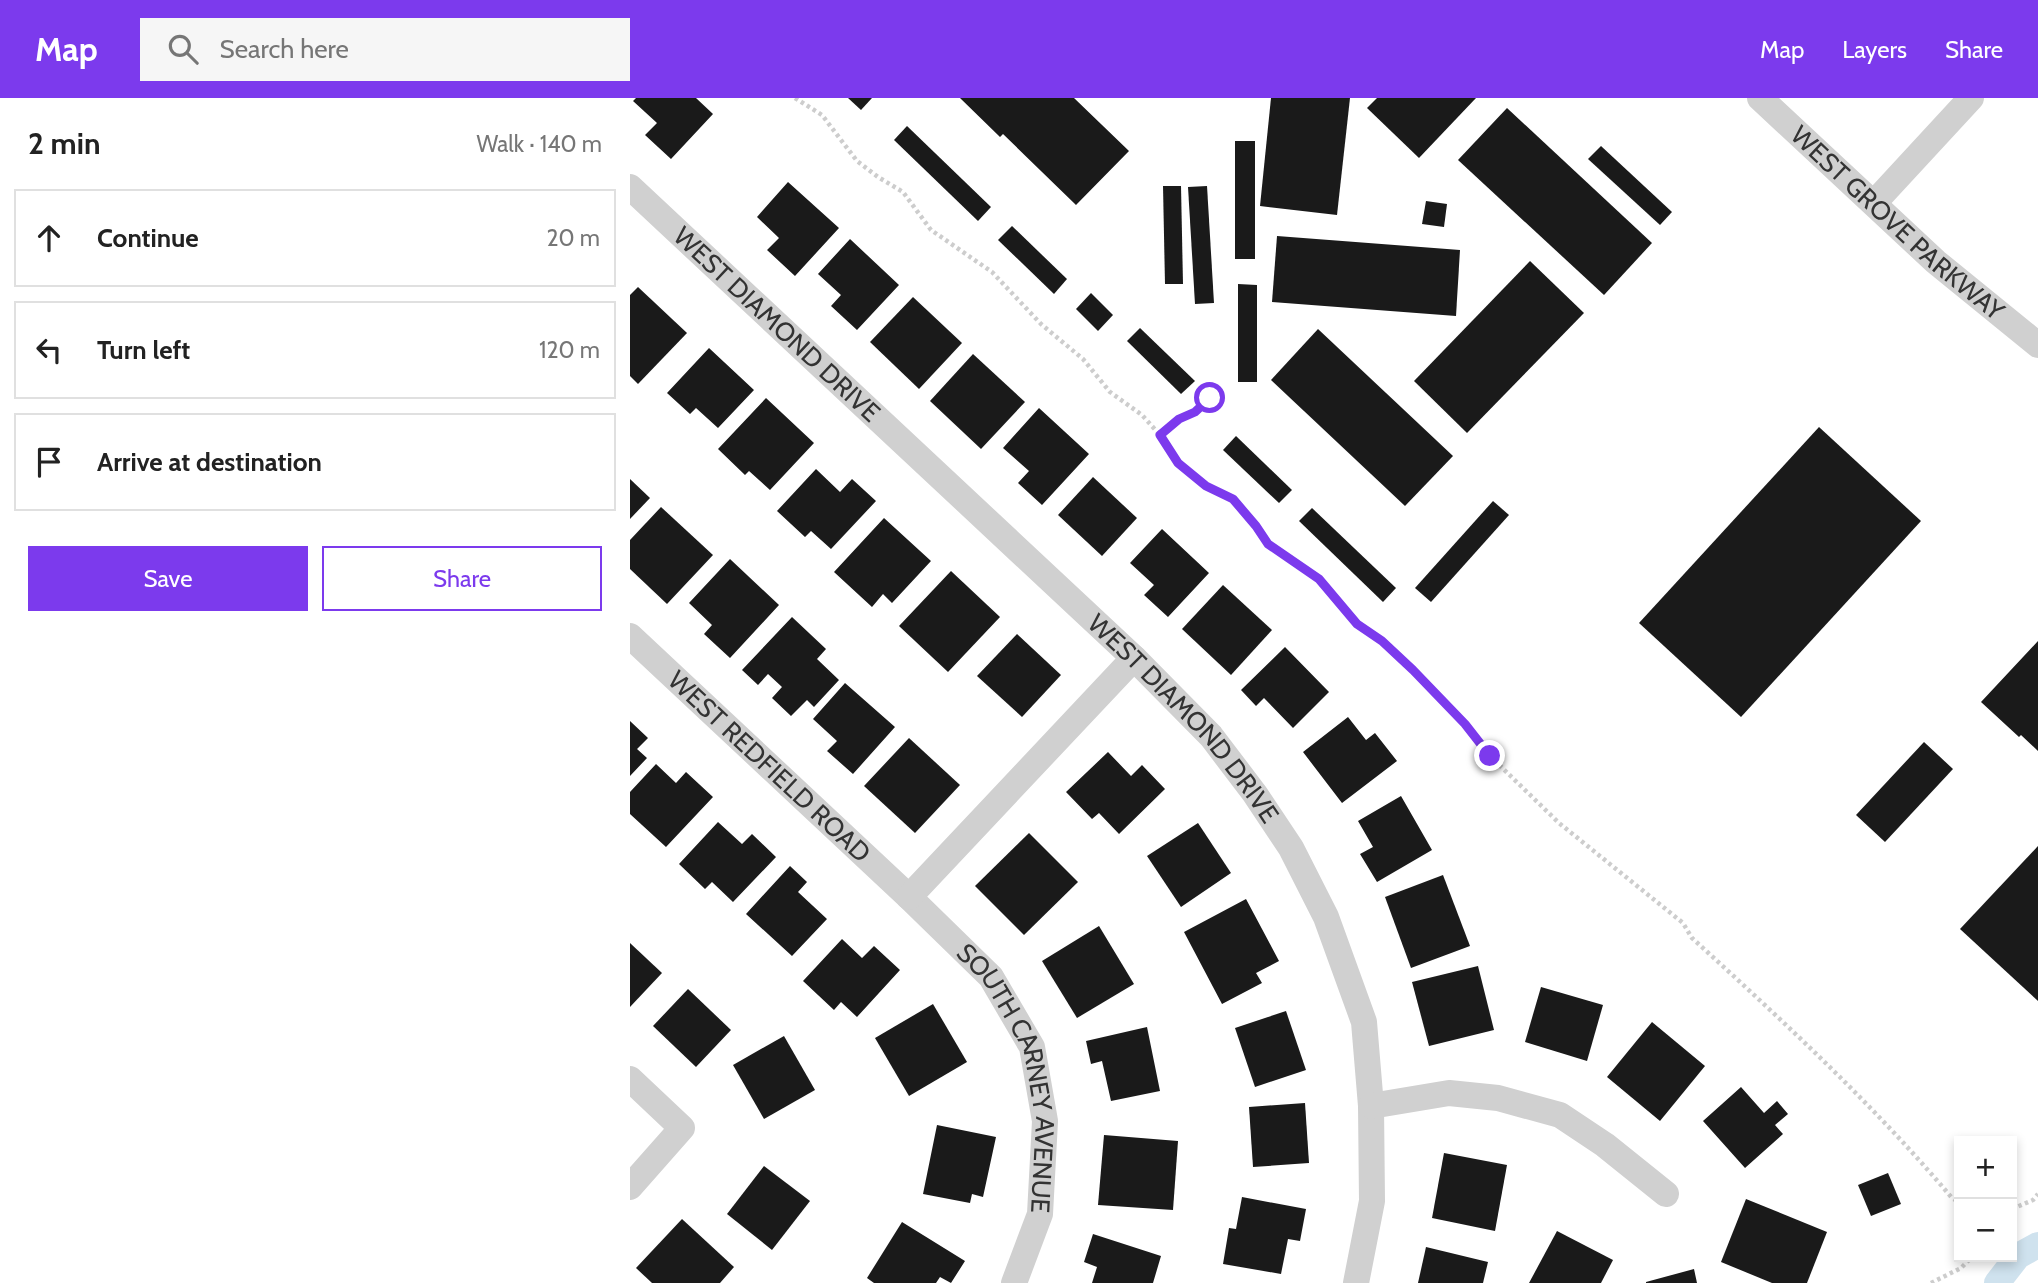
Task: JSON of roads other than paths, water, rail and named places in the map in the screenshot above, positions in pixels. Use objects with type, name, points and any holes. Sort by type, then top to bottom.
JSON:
[{"type":"street","name":"WEST GROVE PARKWAY","points":[[1759,98],[1936,262],[2038,345]]},
{"type":"street","points":[[1874,203],[1970,98]]},
{"type":"street","name":"WEST DIAMOND DRIVE","points":[[630,187],[1134,658],[1211,736],[1291,848],[1326,917],[1364,1022],[1371,1106],[1373,1201],[1356,1283]]},
{"type":"street","name":"WEST REDFIELD ROAD","points":[[630,636],[909,897]]},
{"type":"street","points":[[909,897],[1134,658]]},
{"type":"street","name":"SOUTH CARNEY AVENUE","points":[[909,897],[991,977],[1032,1047],[1045,1121],[1040,1214],[1014,1283]]},
{"type":"street","points":[[630,1079],[682,1128],[630,1187]]},
{"type":"street","points":[[1371,1106],[1449,1093],[1498,1098],[1560,1115],[1605,1145],[1666,1194]]},
{"type":"waterway","points":[[1997,1283],[2018,1256],[2038,1245]]}]
